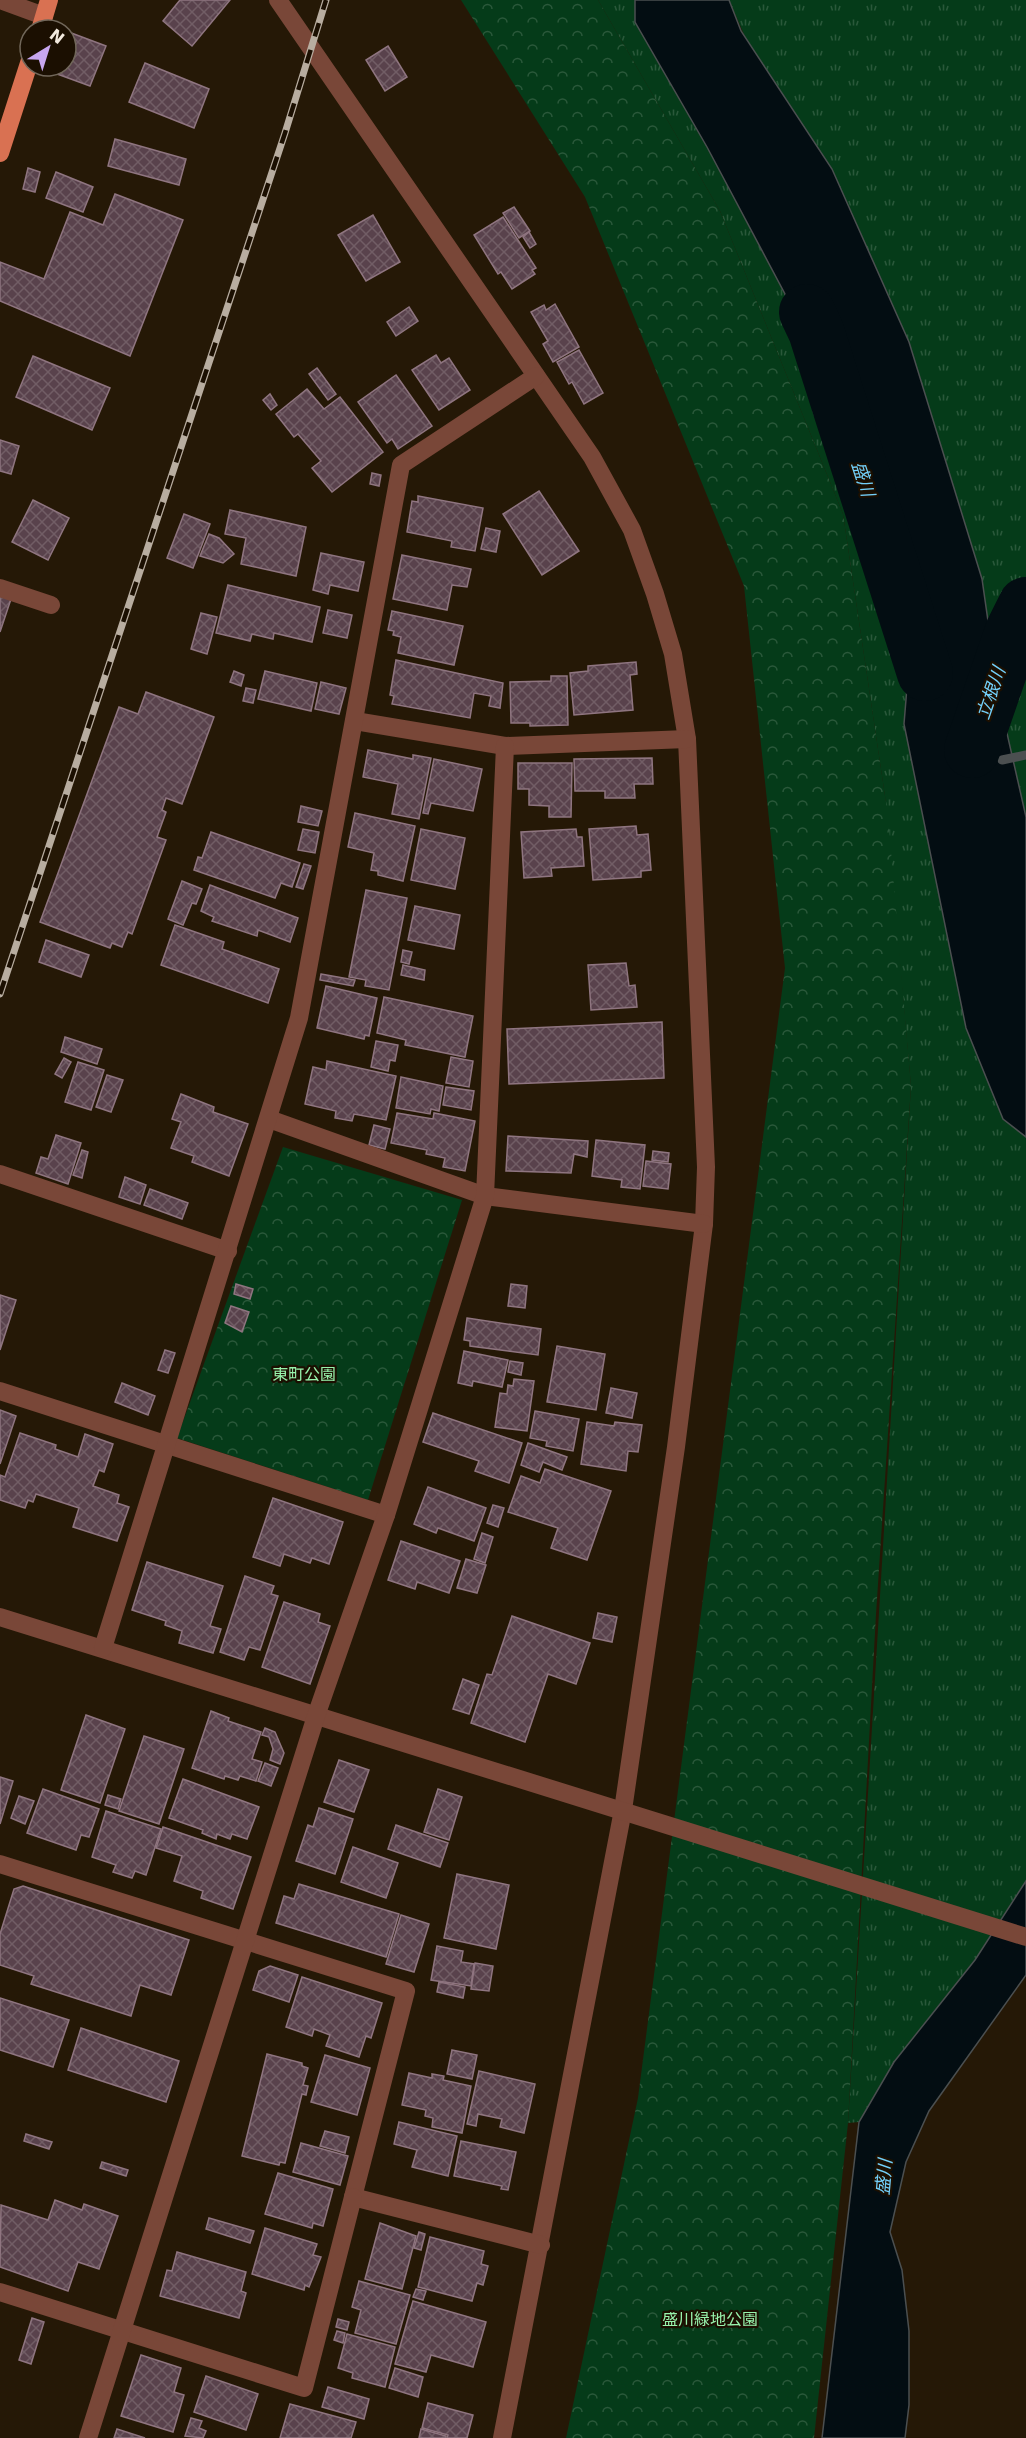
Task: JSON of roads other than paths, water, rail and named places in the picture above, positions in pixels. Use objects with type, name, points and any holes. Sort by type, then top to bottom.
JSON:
[{"type":"main road","points":[[0,153],[24,78]]},
{"type":"street","points":[[0,0],[45,15]]},
{"type":"street","points":[[278,0],[592,457],[632,530],[655,594],[673,654],[687,739],[705,1156],[704,1224],[677,1436],[623,1810],[502,2438]]},
{"type":"street","points":[[103,1648],[299,1018],[401,465],[536,376]]},
{"type":"street","points":[[0,588],[51,605]]},
{"type":"street","points":[[355,721],[505,746],[687,739]]},
{"type":"street","points":[[88,2438],[316,1716],[386,1515],[485,1196],[505,746]]},
{"type":"street","points":[[269,1119],[485,1196],[704,1224]]},
{"type":"street","points":[[0,1174],[228,1251]]},
{"type":"street","points":[[0,1391],[168,1443],[386,1515]]},
{"type":"street","points":[[0,1617],[1026,1937]]},
{"type":"street","points":[[0,2292],[304,2388],[406,1991],[1,1866]]},
{"type":"street","points":[[353,2197],[541,2245]]},
{"type":"water","points":[[635,0],[729,0],[741,31],[832,169],[909,342],[982,579],[999,698],[1026,817],[1026,1137],[1003,1119],[966,1028],[904,724],[909,663],[892,514],[854,424],[707,147],[635,22]]},
{"type":"water","points":[[1026,1881],[1026,1975],[929,2111],[906,2162],[890,2232],[902,2270],[909,2331],[909,2405],[905,2438],[822,2438],[859,2122],[894,2062],[975,1960]]},
{"type":"waterway","name":"盛川","points":[[807,312],[816,331],[925,673]]},
{"type":"waterway","name":"立根川","points":[[972,750],[1013,631],[1026,605]]},
{"type":"waterway","points":[[1002,760],[1026,755]]},
{"type":"railway","points":[[0,994],[285,133],[326,0]]},
{"type":"park label","name":"東町公園","points":[[304,1374]]},
{"type":"park label","name":"盛川緑地公園","points":[[710,2319]]}]
